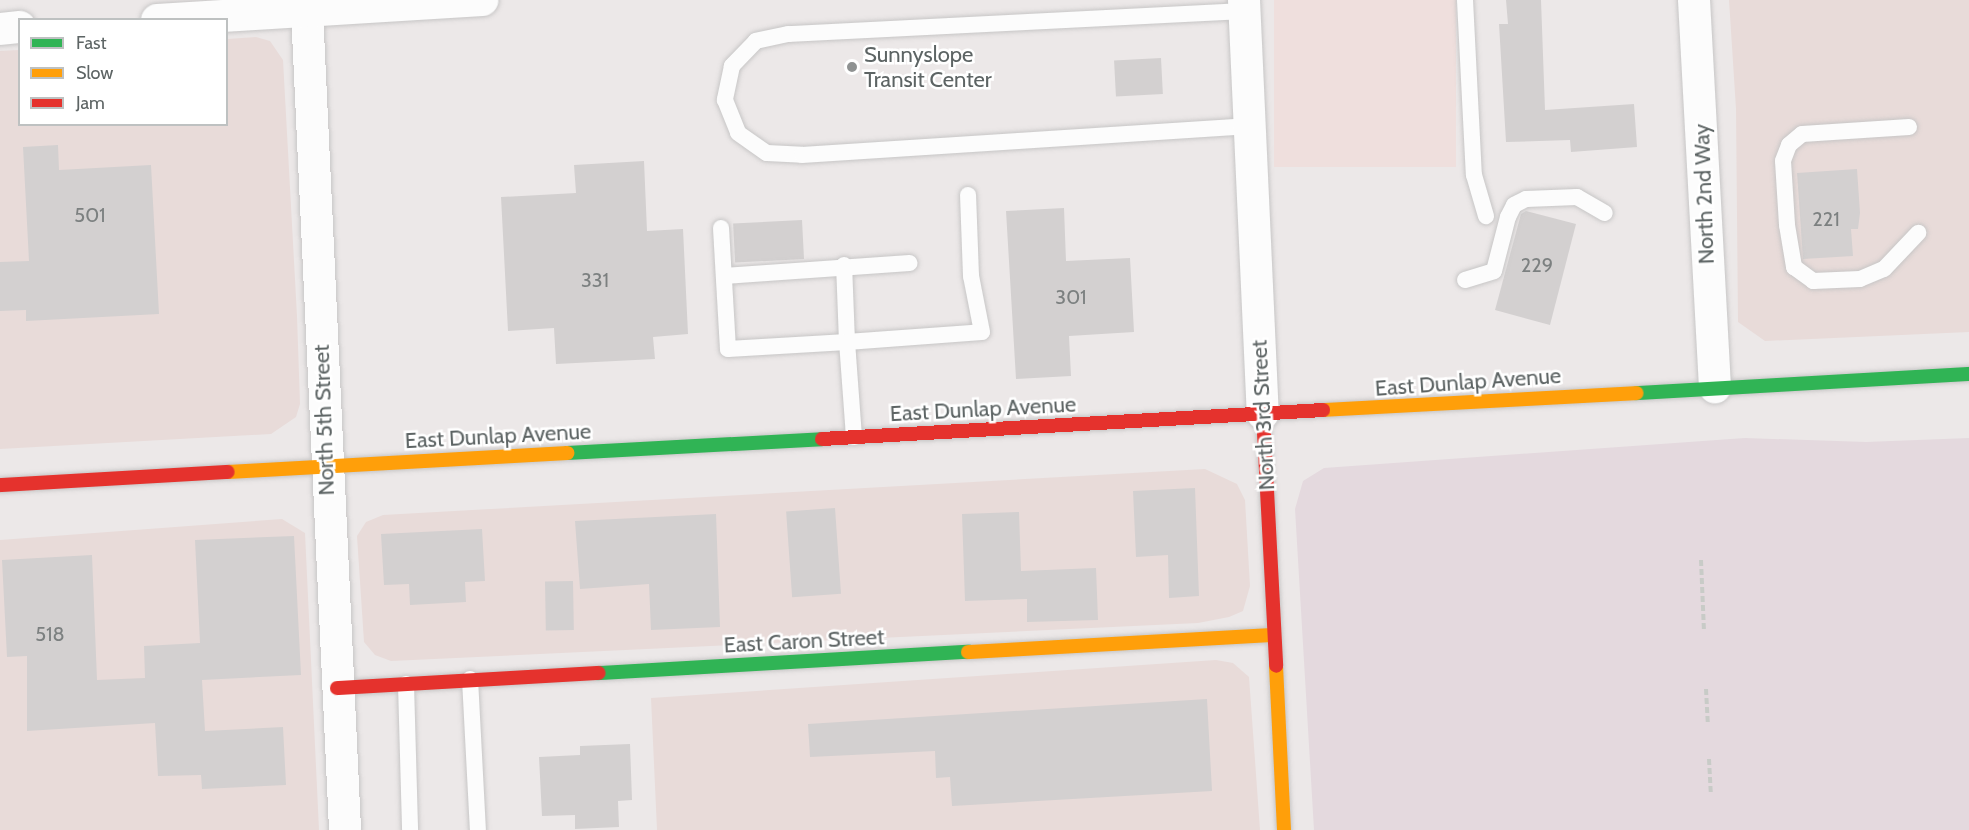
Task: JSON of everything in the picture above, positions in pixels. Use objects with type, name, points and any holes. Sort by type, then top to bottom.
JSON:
[{"type":"main road","name":"East Dunlap Avenue","points":[[0,485],[1969,374]]},
{"type":"main road","name":"North 3rd Street","points":[[1263,414],[1284,830]]},
{"type":"main road","name":"East Caron Street","points":[[337,688],[1274,635]]},
{"type":"street","points":[[190,18],[482,0]]},
{"type":"street","name":"North 2nd Way","points":[[1694,0],[1714,387]]},
{"type":"street","name":"North 3rd Street","points":[[1244,5],[1263,414]]},
{"type":"street","name":"North 5th Street","points":[[307,11],[325,466],[345,830]]},
{"type":"street","points":[[0,28],[18,27]]},
{"type":"lane","points":[[1465,0],[1474,175],[1486,216]]},
{"type":"lane","points":[[1244,5],[788,34],[756,41],[732,66],[725,100],[738,133],[767,153],[801,155],[1250,126]]},
{"type":"lane","points":[[1909,127],[1802,134],[1790,145],[1784,162],[1787,225],[1794,267],[1813,281],[1860,279],[1884,269],[1918,233]]},
{"type":"lane","points":[[721,228],[728,349],[982,332],[971,276],[969,195]]},
{"type":"lane","points":[[1466,280],[1494,271],[1508,217],[1514,205],[1526,199],[1577,197],[1605,213]]},
{"type":"lane","points":[[724,276],[844,265],[910,263]]},
{"type":"lane","points":[[844,265],[854,437]]},
{"type":"lane","points":[[470,679],[478,830]]},
{"type":"lane","points":[[406,684],[410,830]]},
{"type":"path","points":[[1701,560],[1704,631]]},
{"type":"path","points":[[1706,689],[1708,724]]},
{"type":"path","points":[[1709,759],[1711,793]]},
{"type":"shaded area","points":[[1729,0],[1969,0],[1969,332],[1765,341],[1738,322],[1736,109]]},
{"type":"shaded area","points":[[256,37],[270,41],[283,60],[297,316],[300,404],[296,417],[271,434],[0,449],[0,51],[18,50],[18,126],[228,126],[228,39]]},
{"type":"shaded area","points":[[1745,438],[1866,442],[1969,438],[1969,830],[1314,830],[1295,509],[1303,481],[1324,468]]},
{"type":"shaded area","points":[[1205,469],[1237,484],[1245,500],[1250,586],[1243,611],[1229,617],[1198,623],[391,661],[375,655],[364,642],[357,536],[366,522],[383,515]]},
{"type":"shaded area","points":[[282,519],[305,533],[319,830],[0,830],[0,540]]},
{"type":"shaded area","points":[[1216,660],[1233,663],[1249,677],[1260,830],[657,830],[651,698]]},
{"type":"sand","points":[[1274,0],[1456,0],[1456,167],[1274,167]]},
{"type":"building","points":[[1506,0],[1541,0],[1545,110],[1634,104],[1637,147],[1571,152],[1570,140],[1506,142],[1499,24],[1508,24]]},
{"type":"building","points":[[1161,58],[1163,94],[1116,96],[1114,60]]},
{"type":"building","points":[[58,145],[59,170],[151,165],[159,314],[26,321],[26,310],[0,311],[0,262],[29,261],[23,147]]},
{"type":"building","points":[[644,161],[647,231],[683,229],[688,334],[653,337],[655,359],[556,364],[554,328],[508,331],[501,197],[576,193],[574,165]]},
{"type":"building","points":[[1857,169],[1860,213],[1858,229],[1851,229],[1853,256],[1803,259],[1797,173]]},
{"type":"building","points":[[1064,208],[1066,261],[1130,258],[1134,332],[1069,336],[1071,376],[1016,379],[1006,211]]},
{"type":"building","points":[[1526,211],[1576,224],[1550,325],[1495,310],[1521,214]]},
{"type":"building","points":[[802,220],[804,259],[735,263],[733,224]]},
{"type":"building","points":[[1195,488],[1199,596],[1169,598],[1168,555],[1136,557],[1133,491]]},
{"type":"building","points":[[835,508],[841,594],[792,597],[786,511]]},
{"type":"building","points":[[1019,512],[1021,571],[1096,568],[1098,620],[1027,622],[1027,599],[965,601],[962,514]]},
{"type":"building","points":[[716,514],[720,627],[651,630],[649,584],[580,589],[575,521]]},
{"type":"building","points":[[482,529],[485,581],[465,582],[466,602],[410,605],[409,584],[384,585],[381,534]]},
{"type":"building","points":[[294,536],[301,675],[202,680],[205,731],[283,727],[286,785],[202,789],[201,775],[158,776],[155,723],[27,731],[27,656],[7,657],[2,560],[92,555],[97,680],[145,678],[144,646],[200,643],[195,540]]},
{"type":"building","points":[[545,581],[573,581],[574,630],[546,630]]},
{"type":"building","points":[[1207,699],[1212,791],[952,806],[950,777],[936,778],[935,751],[810,757],[808,724]]},
{"type":"building","points":[[630,744],[632,800],[618,801],[619,827],[575,829],[575,815],[542,816],[539,757],[580,755],[580,746]]},
{"type":"traffic: fast","points":[[1637,393],[1969,374]]},
{"type":"traffic: fast","points":[[567,453],[822,439]]},
{"type":"traffic: fast","points":[[599,673],[968,652]]},
{"type":"traffic: slow","points":[[1323,410],[1637,393]]},
{"type":"traffic: slow","points":[[228,472],[567,453]]},
{"type":"traffic: slow","points":[[968,652],[1274,635]]},
{"type":"traffic: slow","points":[[1276,666],[1284,830]]},
{"type":"traffic: jam","points":[[822,439],[1323,410]]},
{"type":"traffic: jam","points":[[1263,414],[1276,666]]},
{"type":"traffic: jam","points":[[0,485],[228,472]]},
{"type":"traffic: jam","points":[[337,688],[599,673]]},
{"type":"place","name":"Sunnyslope Transit Center","points":[[852,67]]}]
